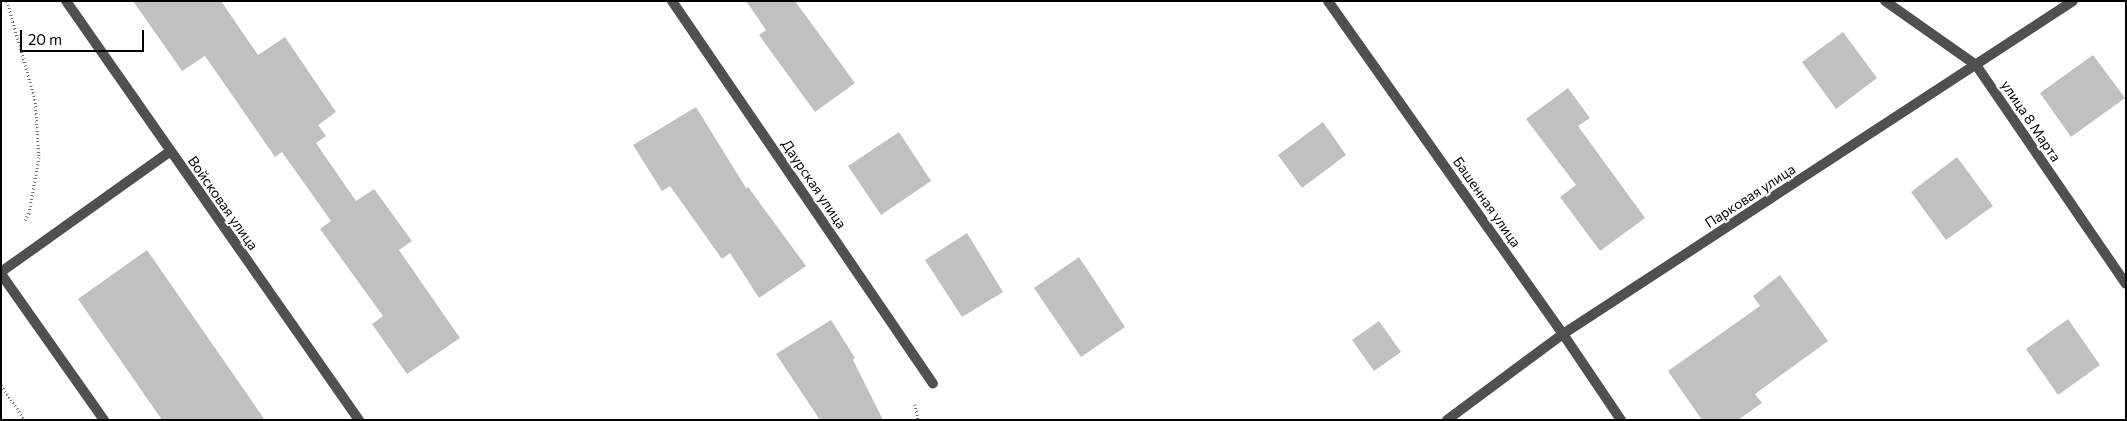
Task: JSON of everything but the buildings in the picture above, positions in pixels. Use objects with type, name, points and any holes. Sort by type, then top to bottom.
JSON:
[{"type":"street","name":"Войсковая улица","points":[[66,1],[169,152],[359,420]]},
{"type":"street","name":"Даурская улица","points":[[672,1],[933,383]]},
{"type":"street","name":"Башенная улица","points":[[1328,1],[1563,334],[1621,420]]},
{"type":"street","name":"улица 8 Марта","points":[[1885,1],[1976,65],[2126,284]]},
{"type":"street","name":"Парковая улица","points":[[1447,420],[1563,334],[2073,1]]},
{"type":"street","points":[[104,420],[1,273],[169,152]]},
{"type":"path","points":[[7,1],[35,99],[39,157],[29,213],[24,222]]},
{"type":"path","points":[[1,385],[25,420]]}]
